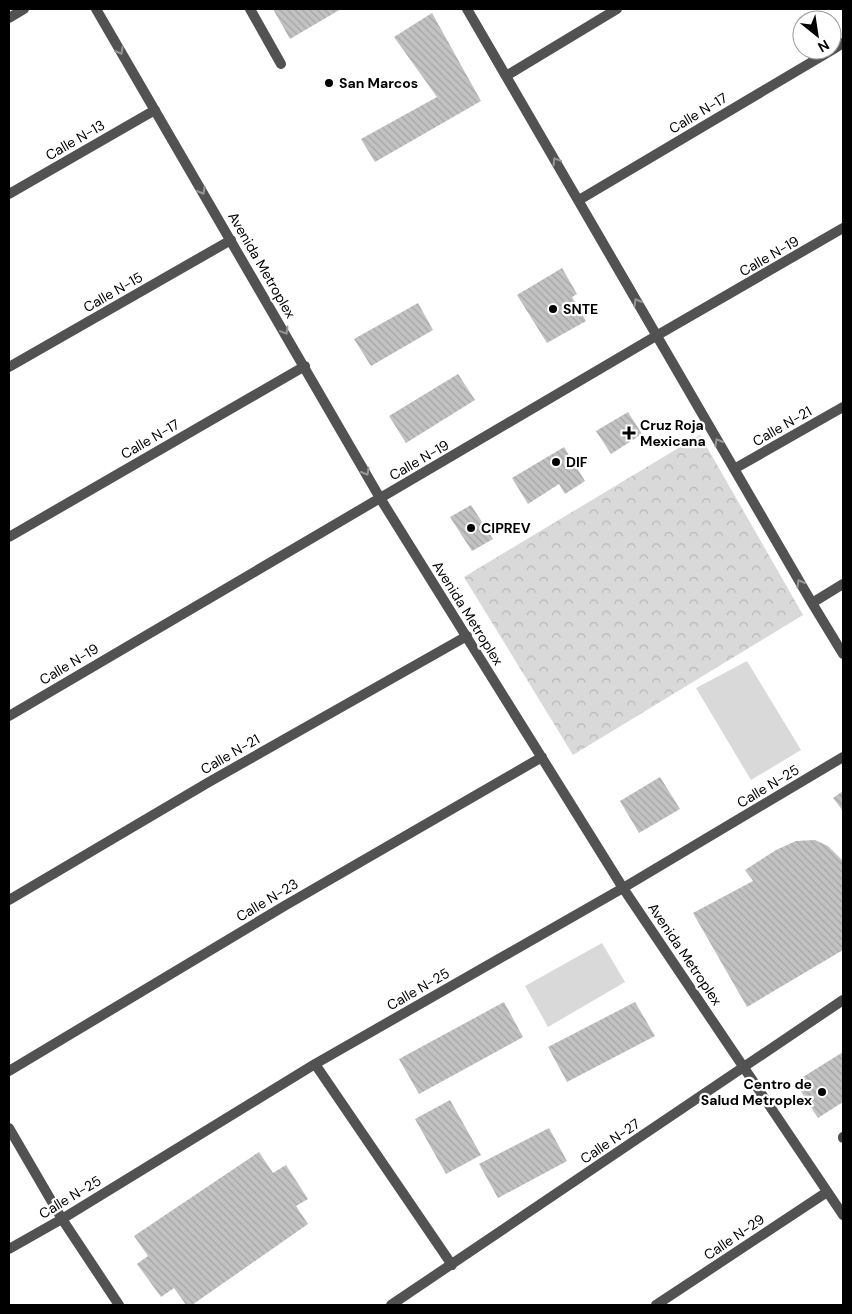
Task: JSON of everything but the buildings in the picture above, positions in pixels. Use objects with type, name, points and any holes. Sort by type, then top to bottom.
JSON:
[{"type":"street","points":[[9,18],[24,9]]},
{"type":"street","name":"Avenida Metroplex","points":[[96,9],[380,498],[623,888],[843,1215]]},
{"type":"street","points":[[250,9],[281,64]]},
{"type":"street","points":[[467,9],[843,654]]},
{"type":"street","points":[[506,76],[617,9]]},
{"type":"street","name":"Calle N-17","points":[[579,200],[815,60]]},
{"type":"street","name":"Calle N-13","points":[[9,194],[155,110]]},
{"type":"street","name":"Calle N-19","points":[[9,716],[843,228]]},
{"type":"street","name":"Calle N-15","points":[[9,367],[231,240]]},
{"type":"street","name":"Calle N-17","points":[[9,537],[305,366]]},
{"type":"street","name":"Calle N-21","points":[[734,469],[843,407]]},
{"type":"street","points":[[812,603],[843,584]]},
{"type":"street","name":"Calle N-21","points":[[9,900],[209,782],[467,636]]},
{"type":"street","name":"Calle N-23","points":[[9,1070],[286,905],[542,757]]},
{"type":"street","name":"Calle N-25","points":[[9,1249],[62,1219],[315,1064],[623,888],[843,757]]},
{"type":"street","name":"Calle N-27","points":[[391,1305],[843,1000]]},
{"type":"street","points":[[315,1064],[452,1264]]},
{"type":"street","points":[[9,1128],[62,1219],[119,1305]]},
{"type":"street","name":"Calle N-29","points":[[656,1305],[828,1192]]},
{"type":"green space","points":[[700,435],[803,615],[573,755],[464,577]]},
{"type":"green space","points":[[747,661],[801,750],[751,780],[696,688]]},
{"type":"green space","points":[[602,943],[625,982],[548,1027],[525,986]]},
{"type":"place","name":"San Marcos","points":[[329,83]]},
{"type":"place","name":"SNTE","points":[[553,309]]},
{"type":"place","name":"Cruz Roja Mexicana","points":[[629,433]]},
{"type":"place","name":"DIF","points":[[556,462]]},
{"type":"place","name":"CIPREV","points":[[471,528]]},
{"type":"place","name":"Centro de Salud Metroplex","points":[[822,1092]]}]
